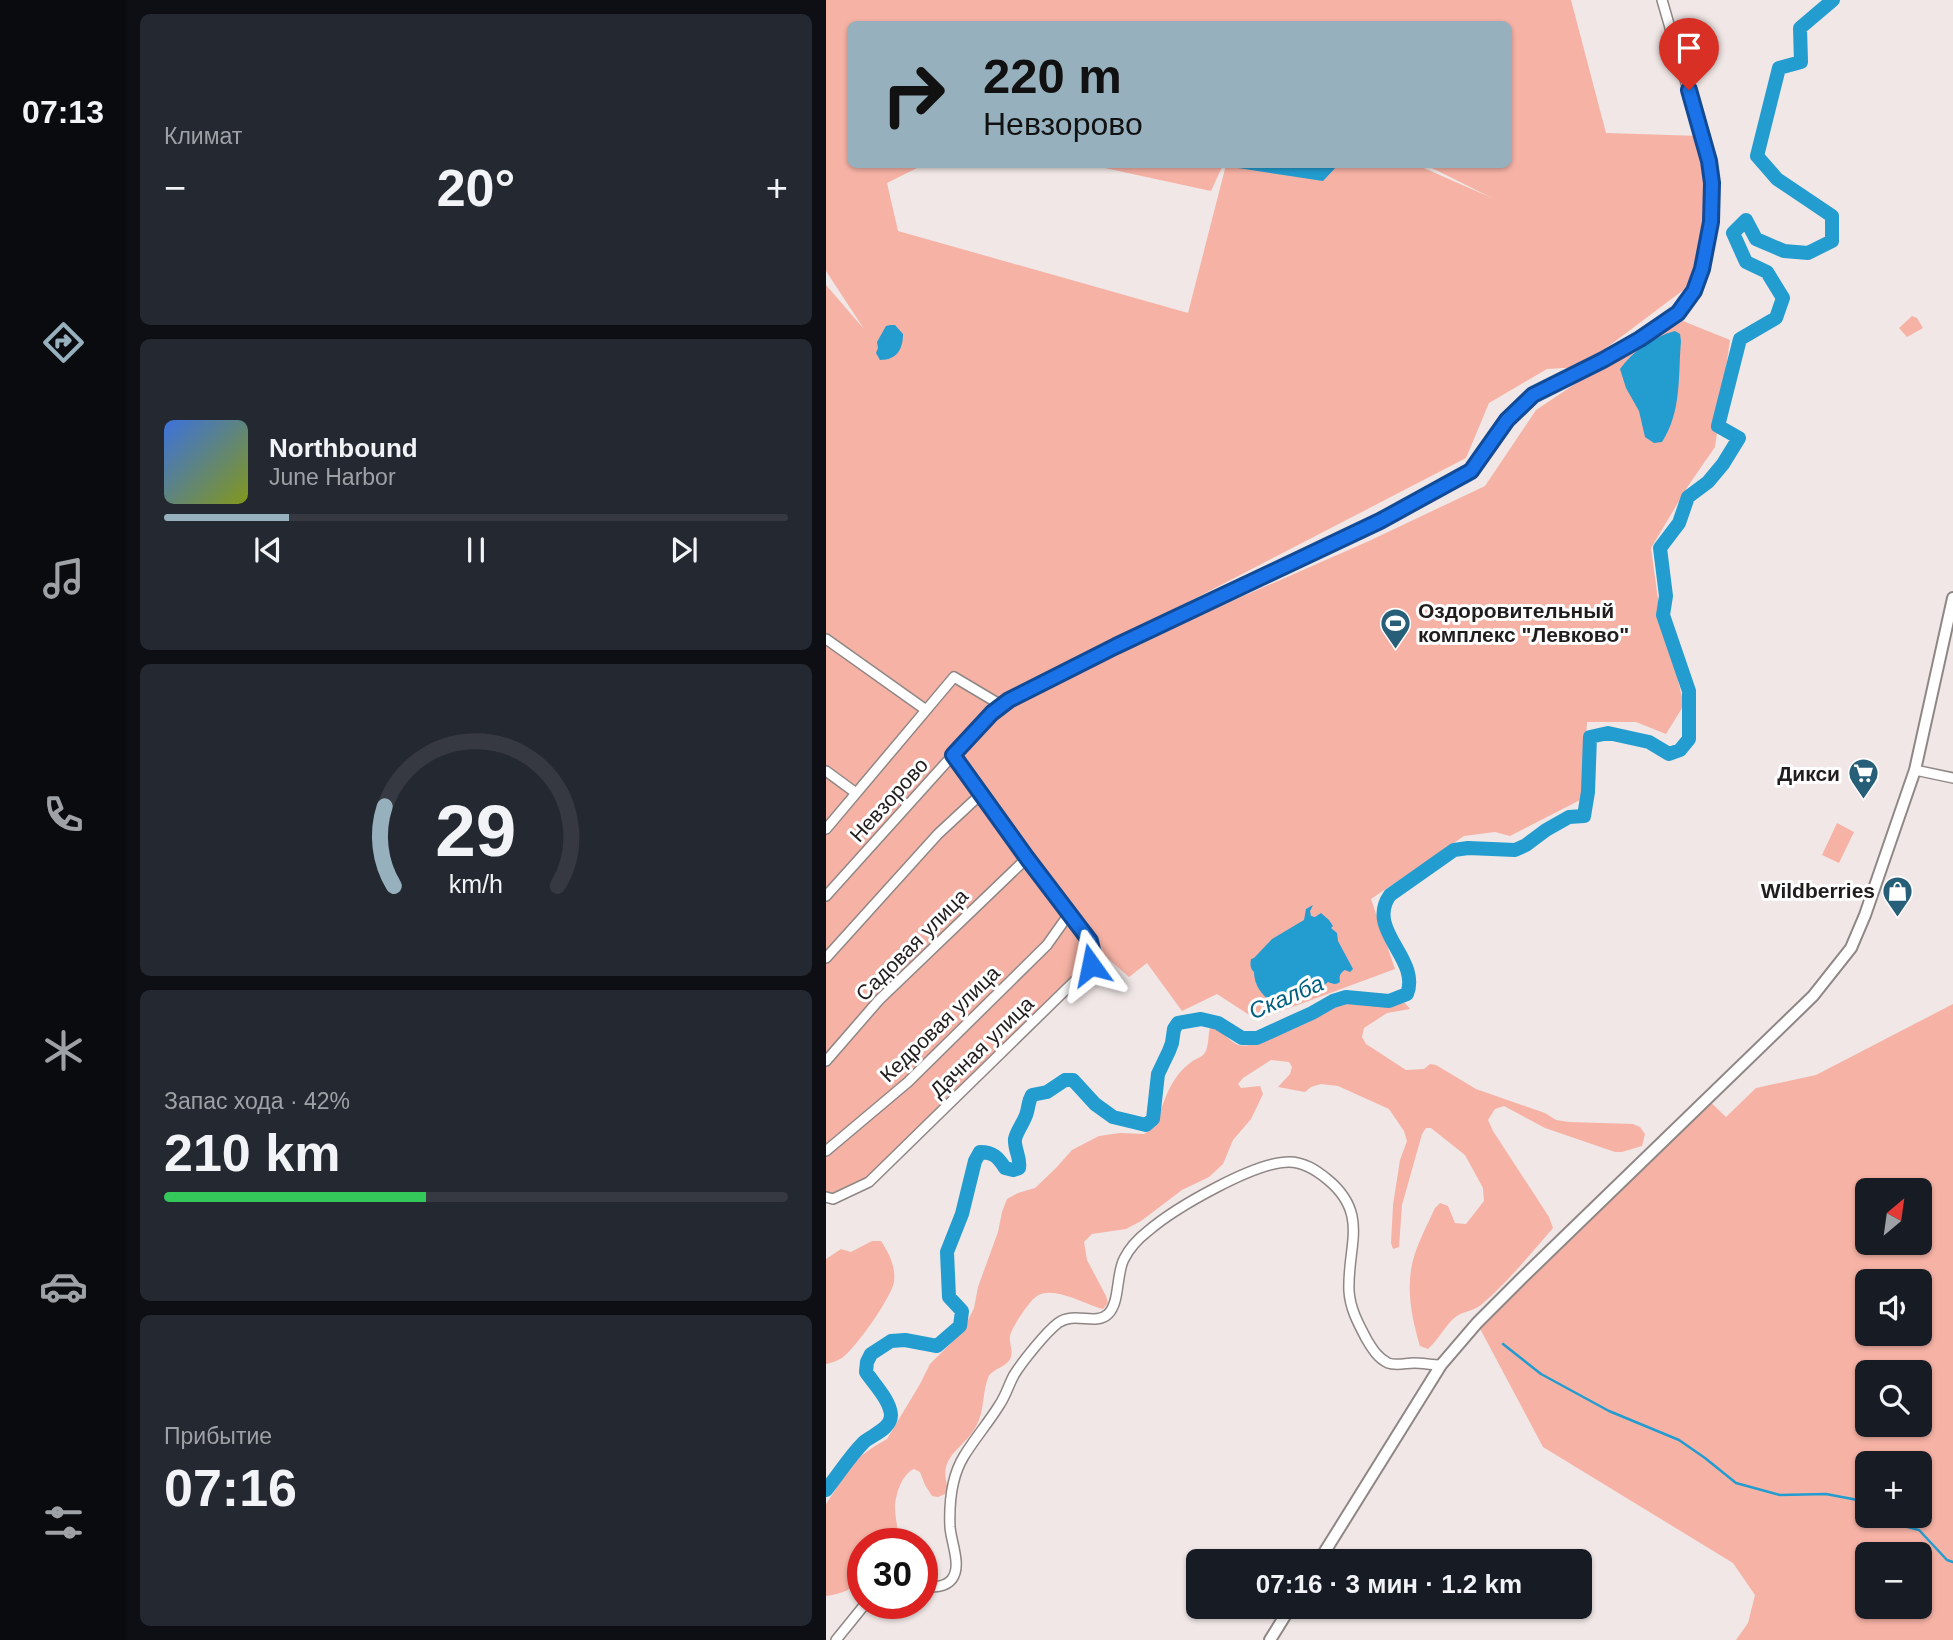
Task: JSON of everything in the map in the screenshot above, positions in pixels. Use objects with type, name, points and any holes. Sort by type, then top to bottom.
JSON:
[{"type":"street","name":"Невзорово","points":[[826,896],[953,755],[992,713],[1005,703],[1128,640],[1380,521],[1471,471],[1507,420],[1533,395],[1603,360],[1678,313],[1694,291],[1702,269],[1711,222],[1712,183],[1705,145],[1662,0]]},
{"type":"street","points":[[1326,1549],[1441,1365],[1477,1323],[1813,996],[1851,948],[1866,915],[1915,770],[1949,634],[1953,598]]},
{"type":"street","points":[[826,639],[926,709]]},
{"type":"street","points":[[826,830],[954,677],[1005,703]]},
{"type":"street","name":"Дачная улица","points":[[826,1197],[833,1199],[869,1182],[1091,965],[1093,954],[1090,941],[953,755]]},
{"type":"street","points":[[1915,770],[1953,778]]},
{"type":"street","points":[[826,771],[856,793]]},
{"type":"street","points":[[826,958],[938,834],[980,795]]},
{"type":"street","name":"Садовая улица","points":[[826,1061],[879,1000],[1027,858]]},
{"type":"street","name":"Кедровая улица","points":[[826,1151],[908,1082],[1047,945],[1069,914]]},
{"type":"street","points":[[938,1585],[952,1580],[955,1572],[950,1508],[955,1473],[962,1458],[1001,1402],[1020,1365],[1058,1323],[1066,1318],[1096,1319],[1109,1313],[1125,1256],[1145,1233],[1178,1210],[1253,1170],[1276,1163],[1307,1165],[1343,1194],[1355,1228],[1349,1292],[1352,1309],[1369,1343],[1376,1355],[1390,1364],[1441,1365]]},
{"type":"street","points":[[836,1640],[853,1619]]},
{"type":"street","points":[[1270,1640],[1283,1619]]},
{"type":"shaded area","points":[[826,0],[1571,0],[1606,133],[1700,136],[1707,178],[1707,222],[1702,261],[1686,288],[1581,367],[1547,369],[1489,403],[1466,458],[1001,699],[1002,702],[1369,541],[1485,486],[1536,410],[1608,362],[1683,321],[1730,340],[1715,447],[1651,548],[1658,599],[1684,705],[1666,734],[1636,722],[1587,722],[1582,799],[1510,836],[1495,832],[1464,836],[1371,899],[1395,969],[1257,1020],[1217,994],[1182,1011],[1147,963],[1129,977],[1105,956],[874,1180],[826,1199],[826,285],[864,329],[826,271]]},
{"type":"shaded area","points":[[1105,168],[1221,168],[1211,191]]},
{"type":"shaded area","points":[[1912,316],[1917,318],[1923,328],[1907,337],[1899,328]]},
{"type":"shaded area","points":[[1837,823],[1854,832],[1839,863],[1822,855]]},
{"type":"shaded area","points":[[1355,1002],[1369,1006],[1405,1003],[1410,1009],[1387,1013],[1364,1028],[1362,1037],[1366,1044],[1406,1070],[1436,1065],[1476,1089],[1545,1113],[1556,1120],[1633,1124],[1640,1127],[1645,1134],[1642,1146],[1615,1152],[1545,1128],[1504,1106],[1495,1109],[1488,1120],[1493,1131],[1549,1217],[1553,1228],[1491,1296],[1478,1307],[1453,1319],[1428,1349],[1420,1346],[1411,1309],[1410,1280],[1415,1254],[1435,1208],[1440,1203],[1448,1206],[1455,1223],[1466,1224],[1484,1201],[1483,1188],[1465,1155],[1431,1128],[1426,1128],[1402,1205],[1399,1247],[1393,1249],[1393,1205],[1400,1160],[1407,1141],[1404,1131],[1389,1109],[1338,1086],[1321,1084],[1305,1092],[1278,1087],[1290,1074],[1292,1067],[1289,1062],[1271,1060],[1238,1084],[1241,1088],[1260,1086],[1263,1094],[1251,1119],[1233,1140],[1223,1164],[1209,1177],[1182,1190],[1141,1221],[1126,1229],[1092,1234],[1084,1242],[1087,1260],[1108,1303],[1103,1309],[1052,1293],[1037,1296],[1030,1303],[1011,1332],[1009,1361],[988,1378],[982,1410],[974,1430],[949,1459],[945,1476],[948,1488],[945,1494],[932,1496],[920,1472],[914,1469],[910,1472],[903,1480],[896,1497],[897,1528],[847,1528],[847,1590],[826,1596],[826,1504],[855,1460],[887,1439],[930,1364],[959,1335],[967,1322],[974,1308],[978,1287],[1007,1199],[1035,1188],[1072,1150],[1099,1136],[1144,1134],[1156,1126],[1168,1092],[1177,1076],[1206,1051],[1210,1027],[1215,1026],[1236,1044],[1258,1043],[1338,1004]]},
{"type":"shaded area","points":[[1953,1004],[1953,1640],[1736,1640],[1748,1623],[1755,1595],[1733,1563],[1543,1447],[1477,1323],[1706,1098],[1726,1117],[1756,1088],[1816,1075]]},
{"type":"shaded area","points":[[872,1241],[881,1241],[887,1250],[894,1271],[894,1282],[880,1311],[855,1345],[842,1358],[826,1364],[826,1259],[841,1249],[851,1252]]},
{"type":"water","points":[[1238,168],[1335,168],[1323,181]]},
{"type":"water","points":[[895,325],[903,334],[902,344],[895,356],[880,360],[876,353],[877,342],[886,326]]},
{"type":"water","points":[[1675,331],[1680,334],[1681,341],[1676,406],[1662,442],[1654,443],[1645,437],[1639,411],[1626,388],[1620,369],[1644,346]]},
{"type":"water","points":[[1313,905],[1311,916],[1315,917],[1321,913],[1329,920],[1353,969],[1350,972],[1342,972],[1339,983],[1328,982],[1279,1005],[1258,988],[1251,959],[1272,939],[1304,920],[1306,909]]},
{"type":"waterway","name":"Скалба","points":[[826,1490],[864,1442],[885,1428],[890,1420],[888,1404],[866,1372],[871,1354],[891,1341],[905,1340],[937,1346],[960,1326],[962,1311],[949,1297],[947,1252],[962,1214],[975,1161],[980,1152],[985,1152],[995,1156],[1005,1168],[1019,1168],[1015,1139],[1032,1095],[1047,1092],[1065,1080],[1073,1080],[1095,1104],[1113,1117],[1146,1125],[1153,1119],[1158,1074],[1178,1023],[1201,1019],[1218,1023],[1242,1038],[1257,1038],[1346,997],[1389,1001],[1407,994],[1407,969],[1384,920],[1384,908],[1390,895],[1454,850],[1515,850],[1569,817],[1584,816],[1588,792],[1590,737],[1608,733],[1649,742],[1669,754],[1680,750],[1689,739],[1689,691],[1663,615],[1666,596],[1660,548],[1679,523],[1688,497],[1708,482],[1739,438],[1718,426],[1740,339],[1776,318],[1783,298],[1767,272],[1746,262],[1733,233],[1746,220],[1756,239],[1784,251],[1808,253],[1832,241],[1832,216],[1777,179],[1757,156],[1779,68],[1801,62],[1800,28],[1833,0]]},
{"type":"waterway","points":[[1503,1344],[1541,1374],[1609,1411],[1679,1440],[1736,1483],[1780,1495],[1826,1494],[1855,1499]]},
{"type":"waterway","points":[[1911,1528],[1919,1530],[1947,1560],[1953,1562]]},
{"type":"place","name":"Оздоровительный комплекс \"Левково\"","points":[[1395,650]]},
{"type":"place","name":"Дикси","points":[[1863,801]]},
{"type":"place","name":"Wildberries","points":[[1898,918]]},
{"type":"route","points":[[1091,965],[1093,954],[1090,941],[953,755],[992,713],[1009,700],[1116,646],[1380,521],[1471,471],[1507,420],[1533,395],[1584,371],[1640,339],[1678,313],[1694,291],[1702,269],[1711,222],[1712,183],[1709,161],[1689,90]]}]
